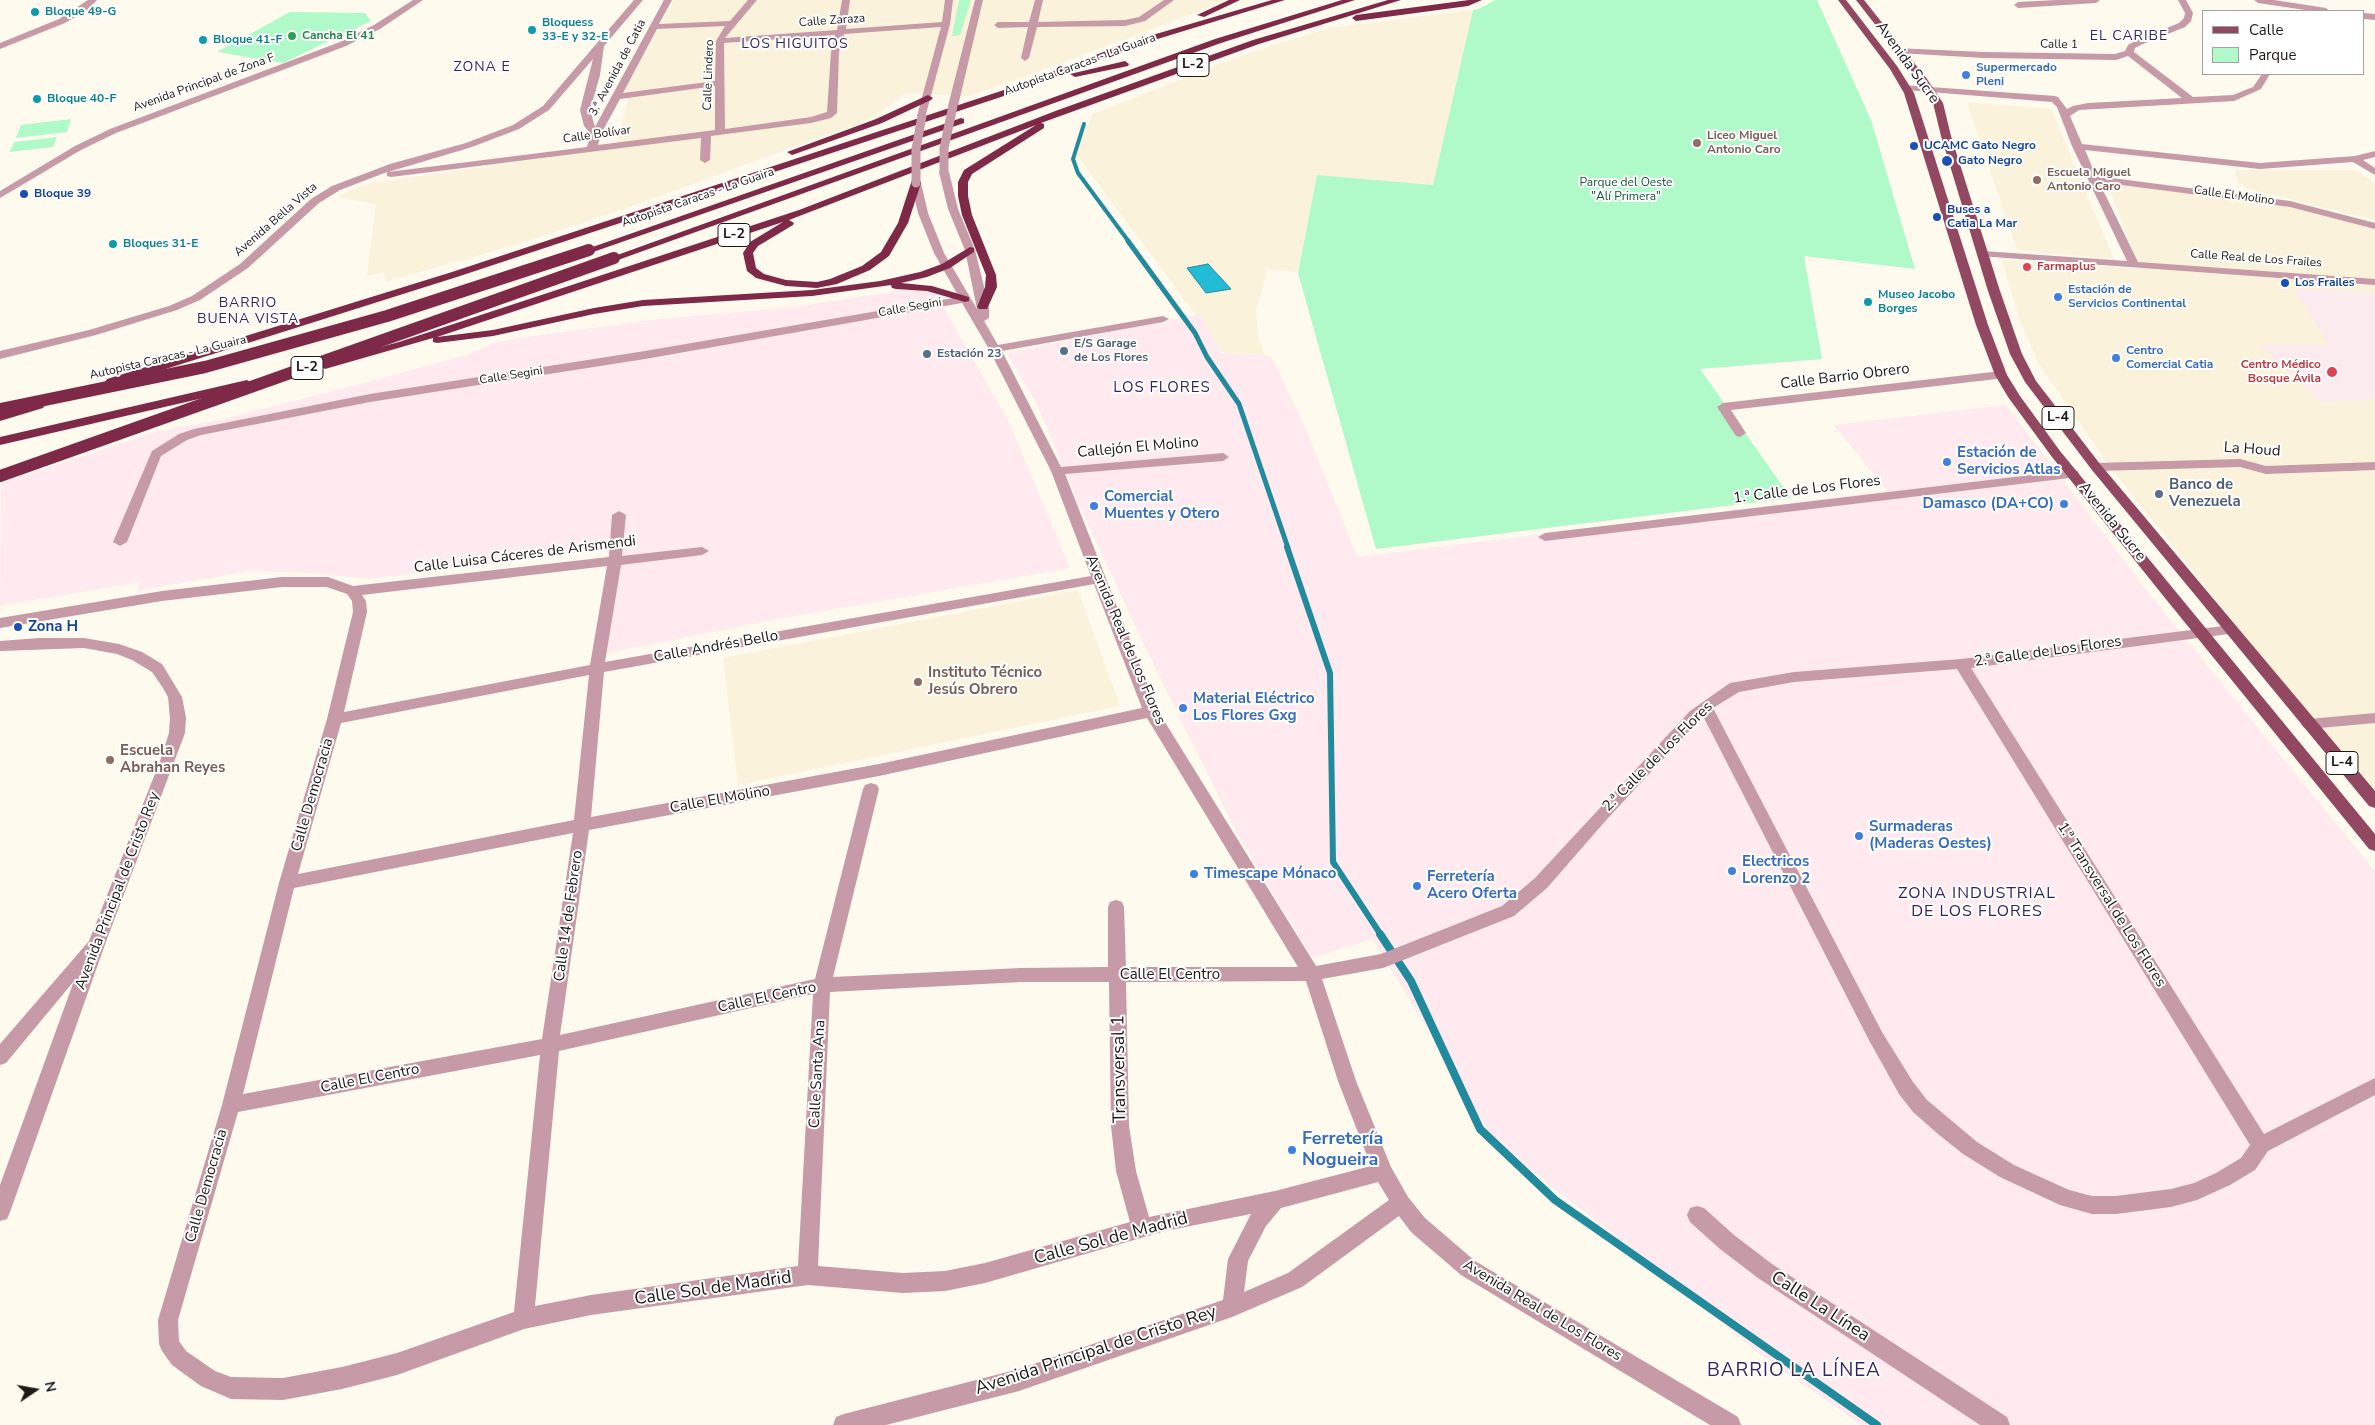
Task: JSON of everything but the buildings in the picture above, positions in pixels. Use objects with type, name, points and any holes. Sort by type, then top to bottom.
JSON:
[{"type":"highway","points":[[1135,43],[1236,0]]},
{"type":"highway","name":"Autopista Caracas - La Guaira","points":[[0,418],[456,274],[1027,84],[1135,43],[1281,0]]},
{"type":"highway","name":"Autopista Caracas - La Guaira","points":[[0,476],[1218,41],[1351,0]]},
{"type":"highway","name":"L-2","points":[[0,441],[265,380],[403,344],[803,212],[1061,112],[1256,42],[1397,0]]},
{"type":"highway","points":[[1325,21],[1394,14],[1478,0]]},
{"type":"highway","name":"L-2","points":[[1212,32],[1230,27]]},
{"type":"highway","name":"Autopista Caracas - La Guaira","points":[[995,110],[1129,62],[1027,84]]},
{"type":"highway","points":[[600,226],[738,171],[879,121],[928,98]]},
{"type":"highway","points":[[983,307],[991,287],[991,275],[967,215],[962,196],[963,182],[968,172],[1026,138],[1061,112]]},
{"type":"highway","name":"Autopista Caracas - La Guaira","points":[[0,409],[206,366],[387,316],[589,250],[976,116]]},
{"type":"highway","name":"L-2","points":[[755,206],[928,165]]},
{"type":"highway","points":[[852,194],[791,223],[754,244],[748,253],[751,269],[771,279],[800,285],[833,282],[866,268],[884,254],[893,242],[903,223],[916,183]]},
{"type":"highway","points":[[403,344],[493,333],[586,312],[643,303],[812,293],[880,284],[922,275],[946,266],[970,250]]},
{"type":"highway","points":[[880,284],[928,288],[965,299]]},
{"type":"main road","name":"Avenida Sucre","points":[[1842,0],[1906,87],[1914,105],[1982,325],[2001,375],[2028,418],[2375,845]]},
{"type":"main road","name":"Avenida Sucre","points":[[1860,0],[1928,87],[1941,111],[1946,136],[1983,254],[2016,354],[2028,376],[2096,467],[2375,802]]},
{"type":"street","points":[[0,46],[62,21],[84,8],[93,0]]},
{"type":"street","name":"Avenida Principal de Zona F","points":[[0,195],[78,148],[113,131],[343,44],[377,27],[419,0]]},
{"type":"street","name":"Avenida Bella Vista","points":[[0,355],[133,321],[173,308],[196,298],[244,266],[315,201],[336,188],[364,176],[469,145],[516,127],[546,108],[639,0]]},
{"type":"street","name":"3.ª Avenida de Catia","points":[[592,148],[596,134],[668,0]]},
{"type":"street","name":"Calle Lindero","points":[[720,131],[720,41],[722,35],[753,0]]},
{"type":"street","points":[[839,33],[843,23],[846,0]]},
{"type":"street","name":"Avenida Real de Los Flores","points":[[949,0],[946,24],[922,116],[916,148],[916,183],[923,213],[946,266],[994,349],[1057,471],[1151,712],[1312,974],[1346,1081],[1383,1172],[1401,1203],[1418,1225],[1468,1268],[1730,1425]]},
{"type":"street","name":"Avenida Real de Los Flores","points":[[979,0],[944,148],[944,172],[953,209],[970,250],[983,307],[984,332]]},
{"type":"street","points":[[1025,58],[1039,0]]},
{"type":"street","points":[[998,25],[1134,22],[1148,16],[1170,0]]},
{"type":"street","points":[[2018,5],[2096,0]]},
{"type":"street","name":"Calle 1","points":[[1898,50],[2058,58],[2116,57],[2129,53],[2131,47],[2140,42],[2182,25],[2188,19],[2189,13],[2182,0]]},
{"type":"street","points":[[2258,0],[2287,8],[2313,10]]},
{"type":"street","points":[[654,27],[732,23]]},
{"type":"street","name":"Calle Zaraza","points":[[720,41],[946,24]]},
{"type":"street","name":"Calle Bolívar","points":[[364,176],[416,172],[811,120],[828,116],[832,113],[834,52],[839,33]]},
{"type":"street","points":[[596,134],[589,126],[585,110],[595,75],[600,44]]},
{"type":"street","points":[[2129,53],[2190,100]]},
{"type":"street","points":[[2065,114],[2076,108],[2088,106],[2234,98],[2248,94],[2262,82],[2266,75]]},
{"type":"street","points":[[618,96],[720,83]]},
{"type":"street","points":[[1906,87],[1928,87],[2056,100],[2065,114],[2077,146],[2134,264]]},
{"type":"street","points":[[705,160],[706,133]]},
{"type":"street","points":[[2077,146],[2250,165],[2293,165],[2355,159],[2375,154]]},
{"type":"street","points":[[2355,159],[2375,172]]},
{"type":"street","name":"Calle El Molino","points":[[2092,178],[2290,204],[2375,226]]},
{"type":"street","name":"Calle Real de Los Frailes","points":[[1983,254],[2375,282]]},
{"type":"street","name":"Calle Segini","points":[[120,542],[156,454],[182,437],[198,432],[370,398],[645,356],[965,299]]},
{"type":"street","points":[[994,349],[1163,319]]},
{"type":"street","name":"Calle Barrio Obrero","points":[[1740,434],[1723,407],[2001,375]]},
{"type":"street","name":"Callejón El Molino","points":[[1057,471],[1223,456]]},
{"type":"street","name":"La Houd","points":[[2096,467],[2240,463],[2266,470],[2375,466]]},
{"type":"street","name":"1.ª Calle de Los Flores","points":[[1545,537],[2073,474]]},
{"type":"street","name":"Calle 14 de Febrero","points":[[524,1319],[550,1045],[582,825],[597,670],[615,561],[619,515]]},
{"type":"street","name":"Calle Luisa Cáceres de Arismendi","points":[[352,591],[702,550]]},
{"type":"street","name":"Calle Andrés Bello","points":[[335,719],[703,649],[1098,579]]},
{"type":"street","points":[[0,622],[162,596],[282,582],[328,582],[352,591]]},
{"type":"street","name":"Calle Democracia","points":[[169,1344],[168,1320],[231,1105],[287,883],[335,719],[360,612],[359,601],[352,591]]},
{"type":"street","name":"2.ª Calle de Los Flores","points":[[1312,974],[1383,961],[1508,911],[1541,884],[1602,814],[1705,706],[1735,687],[1769,681],[1961,664],[2200,632],[2231,630]]},
{"type":"street","name":"Avenida Principal de Cristo Rey","points":[[0,646],[62,642],[84,643],[120,649],[138,656],[157,668],[175,697],[178,718],[172,748],[98,939],[0,1212]]},
{"type":"street","name":"1.ª Transversal de Los Flores","points":[[1961,664],[2261,1145]]},
{"type":"street","points":[[1705,706],[1892,1066],[1920,1106],[1944,1128],[1970,1148],[2024,1180],[2066,1199],[2092,1205],[2146,1203],[2197,1190],[2248,1164],[2261,1145],[2375,1086]]},
{"type":"street","name":"Calle El Molino","points":[[287,883],[582,825],[869,772],[1151,712]]},
{"type":"street","points":[[2309,724],[2375,718]]},
{"type":"street","name":"Calle Santa Ana","points":[[808,1275],[822,986],[871,789]]},
{"type":"street","name":"Transversal 1","points":[[1116,907],[1120,1126],[1126,1171],[1142,1229]]},
{"type":"street","points":[[0,1057],[98,939]]},
{"type":"street","name":"Calle El Centro","points":[[231,1105],[550,1045],[822,986],[1021,975],[1312,974]]},
{"type":"street","points":[[1275,1200],[1383,1172]]},
{"type":"street","name":"Avenida Principal de Cristo Rey","points":[[1232,1307],[1238,1260],[1259,1219],[1275,1200]]},
{"type":"street","name":"Calle Sol de Madrid","points":[[169,1344],[179,1358],[208,1379],[231,1388],[283,1389],[342,1378],[397,1364],[524,1319],[591,1305],[808,1275],[903,1283],[945,1281],[985,1273],[1142,1229],[1275,1200]]},
{"type":"street","name":"Avenida Principal de Cristo Rey","points":[[844,1425],[1019,1380],[1232,1307],[1295,1280],[1329,1258],[1401,1203]]},
{"type":"street","name":"Calle La Línea","points":[[1698,1215],[1727,1242],[1765,1271],[1999,1425]]},
{"type":"shaded area","points":[[674,0],[1254,0],[1226,1],[969,96],[906,93],[875,116],[854,125],[618,211],[514,245],[385,282],[384,272],[367,276],[376,204],[338,197],[371,183],[615,148],[628,101],[625,89]]},
{"type":"shaded area","points":[[1473,10],[1433,186],[1317,175],[1298,272],[1268,269],[1256,311],[1258,334],[1264,355],[1224,353],[1076,154],[1093,114],[1252,52],[1329,28]]},
{"type":"shaded area","name":"Escuela Miguel Antonio Caro","points":[[1967,102],[2051,109],[2114,259],[2017,250]]},
{"type":"shaded area","points":[[2235,170],[2355,170],[2375,183],[2375,220],[2249,189],[2238,183]]},
{"type":"shaded area","points":[[2107,183],[2239,197],[2294,206],[2375,225],[2375,790],[2266,663],[2110,467],[2039,364],[2020,321],[2002,260],[2140,269]]},
{"type":"shaded area","points":[[931,286],[1008,420],[1070,568],[778,619],[598,655],[608,549],[369,579],[314,573],[249,571],[137,591],[139,582],[0,606],[1,483],[155,432],[224,419],[368,382],[470,354],[494,343],[512,339],[658,319],[795,307]]},
{"type":"shaded area","name":"Centro Médico Bosque Ávila","points":[[2295,289],[2375,293],[2375,399],[2320,402],[2260,345],[2329,345]]},
{"type":"shaded area","points":[[1200,314],[1222,353],[1271,356],[1303,423],[1357,557],[1887,491],[1834,425],[2006,405],[2158,605],[2375,871],[2375,1425],[1861,1425],[1757,1352],[1645,1259],[1497,1144],[1473,1112],[1458,1079],[1372,939],[1312,958],[1236,832],[1138,632],[1078,502],[1037,405],[1007,353]]},
{"type":"shaded area","name":"Instituto Técnico Jesús Obrero","points":[[1078,590],[1120,706],[738,785],[723,658]]},
{"type":"green space","points":[[959,0],[971,0],[960,35],[952,36]]},
{"type":"green space","name":"Parque del Oeste \"Alí Primera\"","points":[[1495,0],[1817,0],[1871,120],[1915,269],[1804,256],[1822,359],[1700,369],[1791,498],[1376,549],[1298,273],[1317,175],[1433,185],[1473,10],[1479,9]]},
{"type":"green space","name":"Cancha El 41","points":[[290,12],[365,13],[371,21],[283,63],[217,52]]},
{"type":"green space","points":[[71,119],[67,132],[16,138],[21,125]]},
{"type":"green space","points":[[57,137],[53,147],[10,152],[14,142]]},
{"type":"water","points":[[1208,264],[1231,289],[1206,293],[1187,268]]},
{"type":"waterway","points":[[1084,124],[1073,159],[1078,173],[1129,242]]},
{"type":"waterway","points":[[1128,241],[1195,333],[1207,357],[1239,404],[1288,548]]},
{"type":"waterway","points":[[1287,547],[1330,673],[1333,862],[1381,935]]},
{"type":"waterway","points":[[1380,934],[1411,981],[1480,1129],[1555,1200],[1877,1425]]},
{"type":"place","name":"Bloque 49-G","points":[[35,12]]},
{"type":"place","name":"Bloquess 33-E y 32-E","points":[[532,30]]},
{"type":"place","name":"Cancha El 41","points":[[292,36]]},
{"type":"place","name":"Bloque 41-F","points":[[203,40]]},
{"type":"place","name":"Supermercado Pleni","points":[[1966,75]]},
{"type":"place","name":"Bloque 40-F","points":[[37,99]]},
{"type":"place","name":"Liceo Miguel Antonio Caro","points":[[1697,143]]},
{"type":"place","name":"UCAMC Gato Negro","points":[[1914,146]]},
{"type":"place","name":"Gato Negro","points":[[1947,161]]},
{"type":"place","name":"Escuela Miguel Antonio Caro","points":[[2037,180]]},
{"type":"place","name":"Bloque 39","points":[[24,194]]},
{"type":"place","name":"Buses a Catia La Mar","points":[[1937,217]]},
{"type":"place","name":"Bloques 31-E","points":[[113,244]]},
{"type":"place","name":"Farmaplus","points":[[2027,267]]},
{"type":"place","name":"Los Frailes","points":[[2285,283]]},
{"type":"place","name":"Estación de Servicios Continental","points":[[2058,297]]},
{"type":"place","name":"Museo Jacobo Borges","points":[[1868,302]]},
{"type":"place","name":"E/S Garage de Los Flores","points":[[1064,351]]},
{"type":"place","name":"Estación 23","points":[[927,354]]},
{"type":"place","name":"Centro Comercial Catia","points":[[2116,358]]},
{"type":"place","name":"Centro Médico Bosque Ávila","points":[[2332,372]]},
{"type":"place","name":"Estación de Servicios Atlas","points":[[1947,462]]},
{"type":"place","name":"Banco de Venezuela","points":[[2159,494]]},
{"type":"place","name":"Damasco (DA+CO)","points":[[2064,504]]},
{"type":"place","name":"Comercial Muentes y Otero","points":[[1094,506]]},
{"type":"place","name":"Zona H","points":[[18,627]]},
{"type":"place","name":"Instituto Técnico Jesús Obrero","points":[[918,682]]},
{"type":"place","name":"Material Eléctrico Los Flores Gxg","points":[[1183,708]]},
{"type":"place","name":"Escuela Abrahan Reyes","points":[[110,760]]},
{"type":"place","name":"Surmaderas (Maderas Oestes)","points":[[1859,836]]},
{"type":"place","name":"Electricos Lorenzo 2","points":[[1732,871]]},
{"type":"place","name":"Timescape Mónaco","points":[[1194,874]]},
{"type":"place","name":"Ferretería Acero Oferta","points":[[1417,886]]},
{"type":"place","name":"Ferretería Nogueira","points":[[1292,1150]]},
{"type":"district","name":"EL CARIBE","points":[[2129,37]]},
{"type":"district","name":"LOS HIGUITOS","points":[[795,45]]},
{"type":"district","name":"ZONA E","points":[[482,68]]},
{"type":"district","name":"BARRIO BUENA VISTA","points":[[248,312]]},
{"type":"district","name":"LOS FLORES","points":[[1162,388]]},
{"type":"district","name":"ZONA INDUSTRIAL DE LOS FLORES","points":[[1977,903]]},
{"type":"district","name":"BARRIO LA LÍNEA","points":[[1794,1371]]}]
